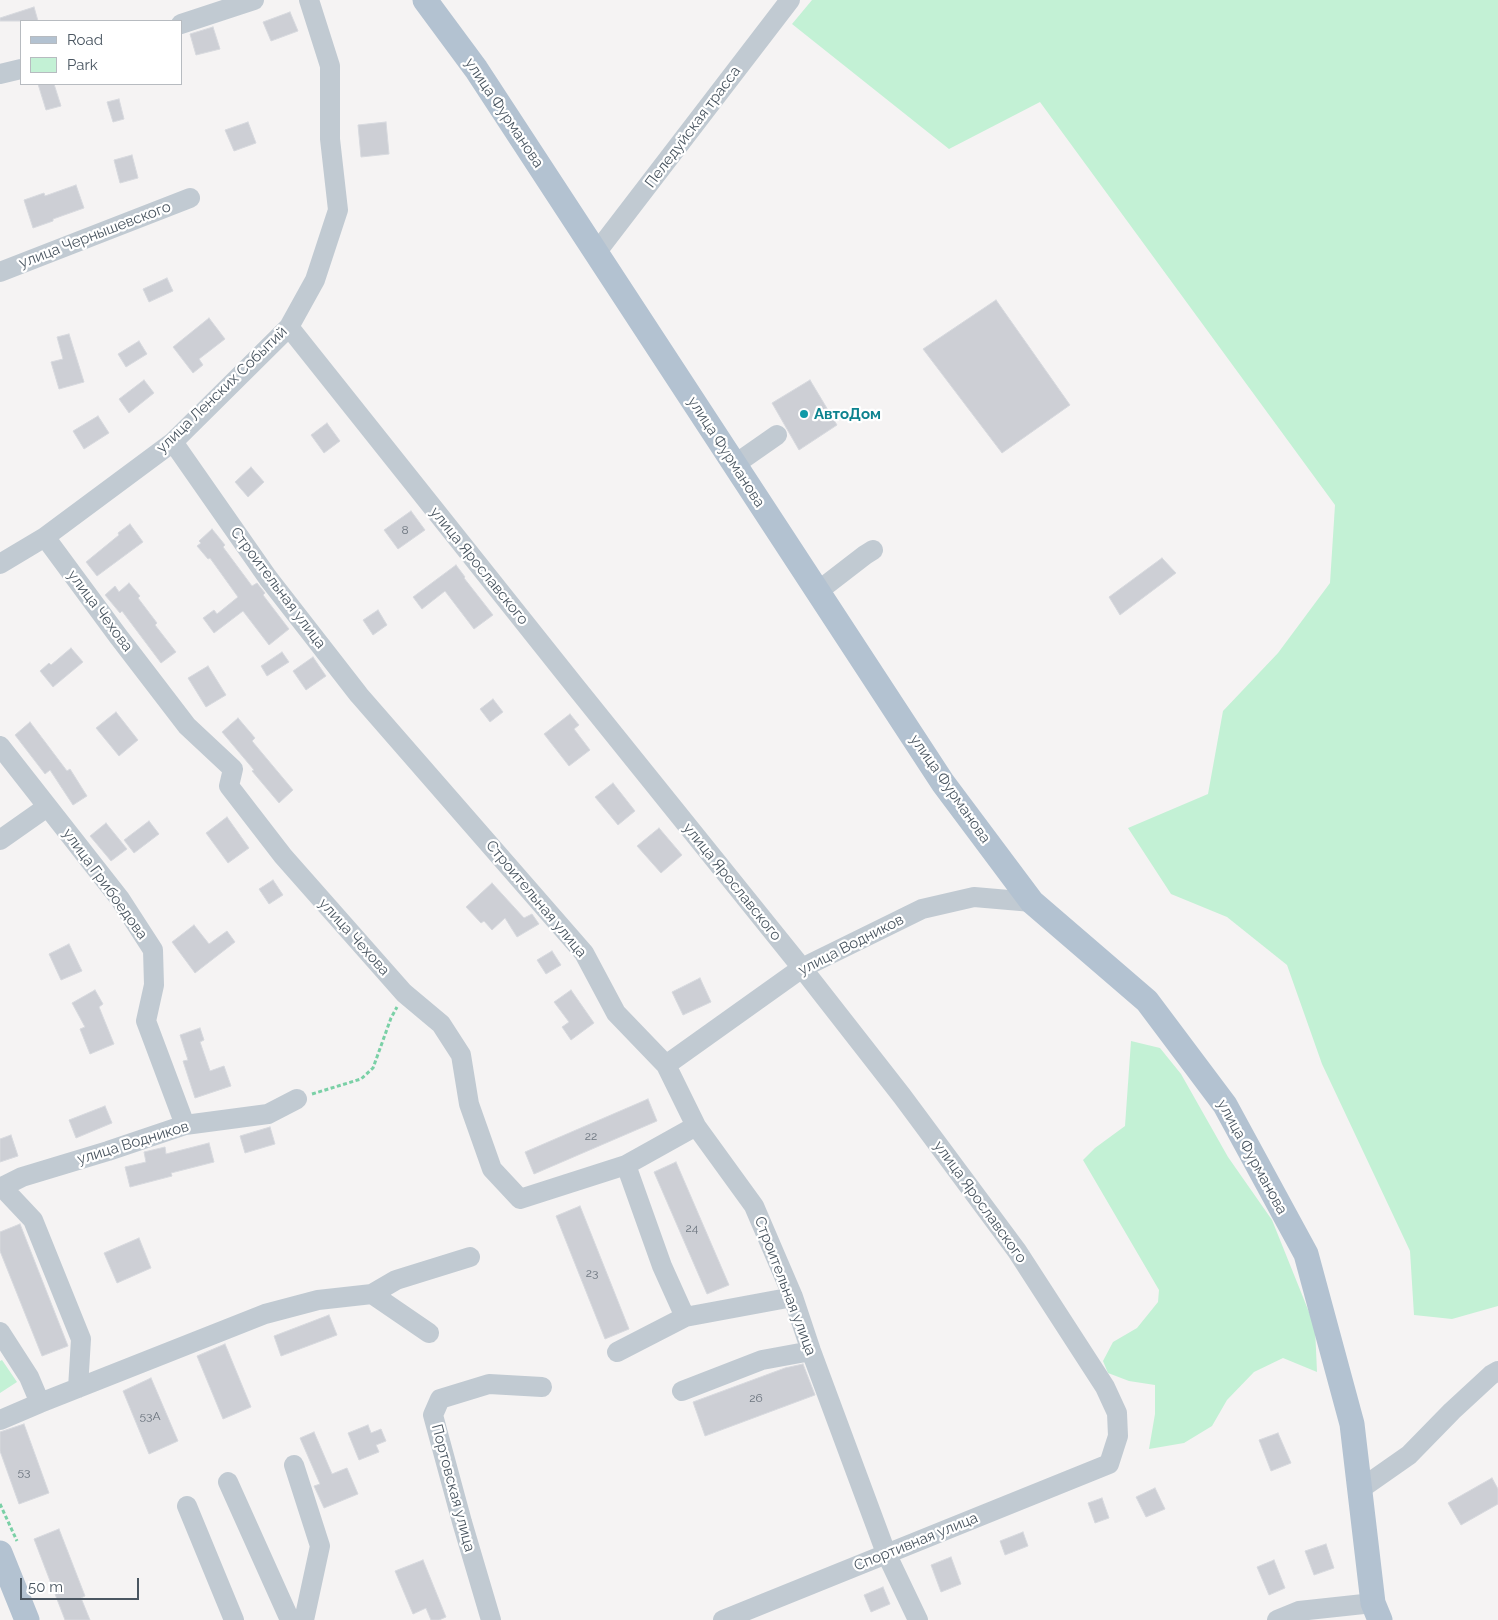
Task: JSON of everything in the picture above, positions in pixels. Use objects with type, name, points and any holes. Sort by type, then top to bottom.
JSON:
[{"type":"main road","name":"улица Фурманова","points":[[425,0],[476,69],[943,783],[1032,902],[1147,1001],[1226,1105],[1306,1254],[1352,1424],[1358,1490],[1376,1612]]},
{"type":"main road","points":[[0,1553],[27,1620]]},
{"type":"street","points":[[182,24],[254,0]]},
{"type":"street","name":"улица Ленских Событий","points":[[0,564],[45,537],[173,442],[289,327],[315,280],[338,210],[330,139],[330,66],[309,0]]},
{"type":"street","name":"Пеледуйская трасса","points":[[596,253],[790,0]]},
{"type":"street","points":[[0,74],[20,69]]},
{"type":"street","name":"улица Чернышевского","points":[[0,272],[190,198]]},
{"type":"street","name":"улица Ярославского","points":[[289,327],[802,968],[902,1096],[1017,1251],[1105,1387],[1117,1413],[1118,1436],[1109,1464]]},
{"type":"street","points":[[734,465],[777,436]]},
{"type":"street","name":"Строительная улица","points":[[173,442],[268,578],[359,695],[584,953],[616,1014],[666,1065],[696,1126],[754,1206],[793,1297],[811,1351],[886,1553],[918,1620]]},
{"type":"street","name":"улица Чехова","points":[[45,537],[118,636],[188,726],[233,769],[229,786],[283,856],[404,993],[441,1024],[461,1055],[469,1104],[492,1169],[520,1199],[626,1165],[696,1126]]},
{"type":"street","points":[[817,592],[873,550]]},
{"type":"street","name":"улица Грибоедова","points":[[0,746],[120,899],[153,950],[154,985],[146,1021],[185,1125]]},
{"type":"street","points":[[0,840],[47,807]]},
{"type":"street","name":"улица Водников","points":[[666,1065],[802,968],[922,909],[974,897],[1032,902]]},
{"type":"street","name":"улица Водников","points":[[1,1187],[22,1177],[185,1125],[268,1114],[297,1099]]},
{"type":"street","points":[[626,1165],[662,1266],[685,1317]]},
{"type":"street","points":[[1,1187],[33,1220],[81,1339],[78,1388]]},
{"type":"street","points":[[0,1420],[40,1402],[265,1314],[318,1300],[372,1294],[396,1280],[470,1257]]},
{"type":"street","points":[[372,1294],[429,1333]]},
{"type":"street","points":[[617,1352],[685,1317],[793,1297]]},
{"type":"street","points":[[0,1332],[29,1377],[40,1402]]},
{"type":"street","points":[[682,1391],[762,1360],[811,1351]]},
{"type":"street","points":[[1358,1490],[1409,1455],[1452,1411],[1491,1375],[1498,1371]]},
{"type":"street","name":"Портовская улица","points":[[491,1620],[433,1415],[440,1399],[489,1384],[542,1387]]},
{"type":"street","name":"Спортивная улица","points":[[723,1620],[1109,1464]]},
{"type":"street","points":[[294,1465],[320,1546],[304,1620]]},
{"type":"street","points":[[228,1482],[290,1620]]},
{"type":"street","points":[[188,1506],[234,1620]]},
{"type":"street","points":[[1277,1620],[1299,1611],[1376,1612]]},
{"type":"path","points":[[297,1099],[360,1080],[374,1068],[391,1018],[404,993]]},
{"type":"green space","points":[[812,0],[1498,0],[1498,1306],[1452,1319],[1414,1315],[1410,1251],[1322,1064],[1287,965],[1227,917],[1171,894],[1128,828],[1208,794],[1223,711],[1278,653],[1330,583],[1335,505],[1040,102],[949,149],[792,24]]},
{"type":"green space","points":[[1131,1041],[1160,1048],[1181,1074],[1228,1157],[1272,1220],[1315,1327],[1317,1372],[1283,1358],[1254,1372],[1227,1400],[1212,1426],[1184,1443],[1149,1449],[1155,1414],[1155,1385],[1129,1381],[1108,1373],[1103,1361],[1113,1342],[1137,1328],[1158,1302],[1159,1290],[1083,1160],[1095,1148],[1125,1126]]},
{"type":"green space","points":[[2,1360],[17,1382],[0,1393],[0,1361]]},
{"type":"building","points":[[34,7],[38,20],[0,21],[0,18]]},
{"type":"building","points":[[290,12],[298,31],[271,41],[263,22]]},
{"type":"building","points":[[213,27],[220,49],[196,55],[190,34]]},
{"type":"building","points":[[38,85],[54,85],[61,106],[46,110]]},
{"type":"building","points":[[119,99],[124,119],[113,122],[107,102]]},
{"type":"building","points":[[248,122],[256,143],[234,151],[225,130]]},
{"type":"building","points":[[386,122],[389,154],[361,157],[358,125]]},
{"type":"building","points":[[132,155],[138,178],[120,183],[114,160]]},
{"type":"building","points":[[76,185],[84,208],[33,228],[24,200],[44,193],[45,196]]},
{"type":"building","points":[[167,278],[173,291],[149,302],[143,289]]},
{"type":"building","points":[[996,300],[1070,405],[1002,453],[923,349]]},
{"type":"building","points":[[209,318],[225,339],[199,359],[203,365],[193,373],[173,347]]},
{"type":"building","points":[[69,334],[84,382],[59,389],[51,362],[63,359],[57,337]]},
{"type":"building","points":[[139,341],[147,354],[126,367],[118,354]]},
{"type":"building","points":[[144,380],[154,393],[129,413],[119,399]]},
{"type":"building","name":"АвтоДом","points":[[810,380],[837,425],[799,450],[772,403]]},
{"type":"building","points":[[98,416],[109,433],[84,449],[73,431]]},
{"type":"building","points":[[327,423],[340,441],[324,453],[311,435]]},
{"type":"building","points":[[251,467],[264,482],[248,497],[235,482]]},
{"type":"building","points":[[411,511],[425,530],[398,549],[384,530]]},
{"type":"building","points":[[130,524],[143,542],[97,576],[86,562]]},
{"type":"building","points":[[212,529],[252,586],[257,583],[265,593],[263,595],[289,629],[269,645],[243,611],[214,633],[203,618],[214,610],[217,614],[238,597],[210,558],[208,559],[197,546],[201,543],[199,541]]},
{"type":"building","points":[[1162,558],[1176,573],[1120,615],[1109,597]]},
{"type":"building","points":[[456,565],[493,615],[474,629],[445,591],[422,609],[413,597]]},
{"type":"building","points":[[129,583],[140,596],[138,598],[157,623],[155,625],[176,652],[161,663],[122,611],[120,613],[105,595],[115,586],[119,592]]},
{"type":"building","points":[[378,610],[387,625],[373,635],[363,620]]},
{"type":"building","points":[[71,648],[83,662],[53,687],[40,671],[49,663],[51,665]]},
{"type":"building","points":[[282,652],[289,662],[267,676],[261,666]]},
{"type":"building","points":[[313,657],[326,676],[306,690],[293,671]]},
{"type":"building","points":[[208,666],[226,695],[206,707],[188,678]]},
{"type":"building","points":[[493,699],[503,712],[490,722],[480,709]]},
{"type":"building","points":[[116,712],[138,740],[119,756],[96,728]]},
{"type":"building","points":[[570,714],[579,725],[574,729],[590,750],[569,766],[544,734]]},
{"type":"building","points":[[238,718],[255,738],[252,741],[293,790],[279,803],[222,732]]},
{"type":"building","points":[[30,722],[67,771],[70,769],[87,796],[73,805],[50,770],[45,774],[15,735]]},
{"type":"building","points":[[613,783],[635,811],[618,825],[595,797]]},
{"type":"building","points":[[227,817],[249,848],[228,863],[206,833]]},
{"type":"building","points":[[149,821],[159,834],[134,853],[124,840]]},
{"type":"building","points":[[106,823],[127,849],[111,861],[90,836]]},
{"type":"building","points":[[659,828],[682,855],[661,873],[637,846]]},
{"type":"building","points":[[273,880],[283,895],[269,904],[259,889]]},
{"type":"building","points":[[492,883],[524,918],[532,914],[539,924],[517,937],[505,918],[492,930],[484,921],[481,923],[466,907]]},
{"type":"building","points":[[194,925],[209,944],[227,931],[235,942],[195,973],[172,942]]},
{"type":"building","points":[[69,944],[82,971],[61,980],[49,954]]},
{"type":"building","points":[[552,951],[561,965],[546,974],[537,960]]},
{"type":"building","points":[[700,978],[711,1002],[683,1015],[672,992]]},
{"type":"building","points":[[95,990],[103,1004],[99,1007],[114,1044],[90,1054],[80,1029],[85,1027],[72,1003]]},
{"type":"building","points":[[571,990],[594,1023],[571,1040],[562,1027],[569,1022],[554,1002]]},
{"type":"building","points":[[200,1028],[204,1040],[200,1042],[210,1071],[224,1066],[231,1086],[195,1098],[183,1061],[188,1060],[180,1035]]},
{"type":"building","points":[[648,1099],[657,1121],[534,1174],[525,1152]]},
{"type":"building","points":[[105,1106],[112,1123],[76,1138],[69,1120]]},
{"type":"building","points":[[270,1127],[275,1144],[245,1153],[240,1136]]},
{"type":"building","points":[[11,1135],[18,1156],[0,1162],[0,1139]]},
{"type":"building","points":[[209,1143],[214,1162],[171,1173],[172,1176],[130,1187],[125,1167],[146,1162],[144,1152],[165,1147],[166,1154]]},
{"type":"building","points":[[676,1162],[729,1285],[707,1294],[654,1172]]},
{"type":"building","points":[[580,1206],[629,1329],[605,1339],[556,1216]]},
{"type":"building","points":[[20,1224],[68,1346],[42,1356],[0,1251],[0,1232]]},
{"type":"building","points":[[139,1238],[151,1268],[117,1283],[104,1253]]},
{"type":"building","points":[[329,1315],[337,1335],[281,1356],[274,1336]]},
{"type":"building","points":[[225,1344],[251,1407],[223,1419],[197,1356]]},
{"type":"building","points":[[803,1364],[815,1395],[705,1436],[693,1402],[785,1368]]},
{"type":"building","points":[[151,1378],[178,1441],[149,1454],[123,1391]]},
{"type":"building","points":[[24,1424],[49,1493],[19,1504],[0,1451],[0,1432]]},
{"type":"building","points":[[368,1425],[371,1433],[381,1429],[386,1441],[376,1445],[379,1452],[359,1460],[348,1433]]},
{"type":"building","points":[[314,1432],[332,1474],[347,1468],[358,1494],[324,1508],[314,1486],[320,1484],[300,1438]]},
{"type":"building","points":[[1278,1433],[1291,1463],[1271,1471],[1259,1440]]},
{"type":"building","points":[[1492,1478],[1498,1489],[1498,1504],[1461,1525],[1448,1503]]},
{"type":"building","points":[[1155,1488],[1165,1509],[1146,1517],[1136,1497]]},
{"type":"building","points":[[1102,1498],[1109,1518],[1095,1523],[1088,1503]]},
{"type":"building","points":[[59,1529],[85,1596],[81,1598],[90,1620],[65,1620],[34,1539]]},
{"type":"building","points":[[1023,1532],[1028,1546],[1005,1555],[1000,1541]]},
{"type":"building","points":[[1326,1544],[1334,1568],[1314,1575],[1305,1551]]},
{"type":"building","points":[[951,1557],[961,1584],[941,1592],[931,1565]]},
{"type":"building","points":[[423,1560],[446,1617],[439,1620],[431,1620],[426,1608],[413,1614],[395,1571]]},
{"type":"building","points":[[1274,1560],[1285,1588],[1269,1595],[1257,1567]]},
{"type":"building","points":[[883,1587],[890,1604],[871,1612],[864,1595]]},
{"type":"place","name":"АвтоДом","points":[[804,414]]}]
